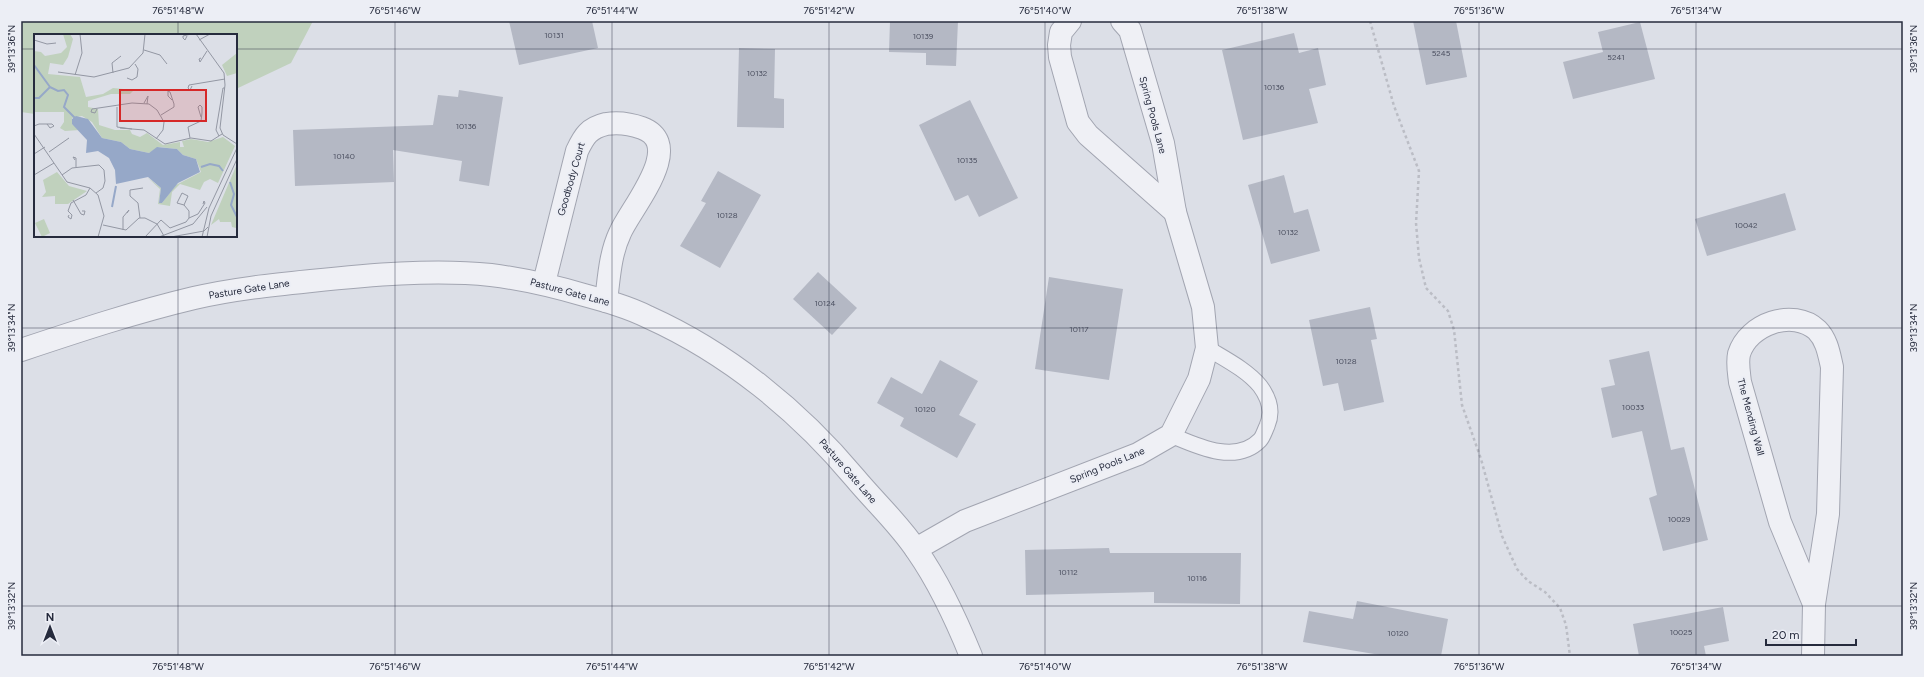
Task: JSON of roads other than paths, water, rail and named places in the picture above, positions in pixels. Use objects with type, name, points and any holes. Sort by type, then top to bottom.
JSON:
[{"type":"street","points":[[1070,21],[1062,32],[1059,45],[1060,57],[1078,122],[1088,135],[1175,212]]},
{"type":"street","name":"Spring Pools Lane","points":[[916,549],[965,521],[1138,454],[1171,435],[1199,379],[1208,348],[1203,307],[1175,212],[1163,143],[1130,30],[1122,21]]},
{"type":"street","name":"Goodbody Court","points":[[544,284],[577,152],[583,138],[595,127],[610,123],[631,124],[649,131],[657,143],[658,162],[648,187],[620,231],[612,253],[606,301]]},
{"type":"street","name":"Pasture Gate Lane","points":[[21,350],[99,324],[196,298],[279,284],[352,276],[428,273],[489,275],[544,284],[606,301],[647,316],[683,335],[748,376],[777,399],[829,447],[916,549],[946,599],[972,656]]},
{"type":"street","name":"The Mending Wall","points":[[1813,656],[1814,604],[1828,514],[1832,367],[1827,346],[1817,330],[1802,323],[1784,319],[1770,323],[1755,331],[1744,343],[1739,355],[1738,370],[1740,382],[1780,522],[1814,604]]},
{"type":"lane","points":[[1171,435],[1201,448],[1223,452],[1244,450],[1260,440],[1270,420],[1269,400],[1259,385],[1240,369],[1208,348]]}]
